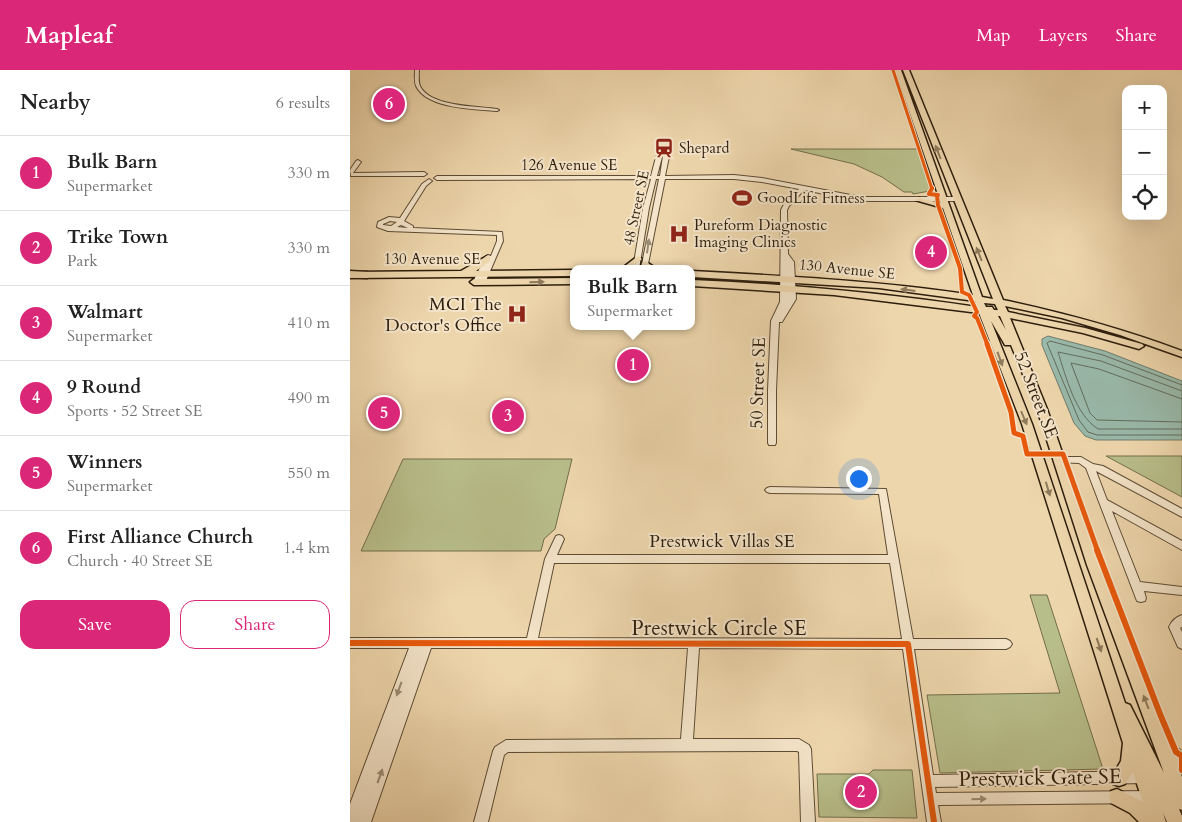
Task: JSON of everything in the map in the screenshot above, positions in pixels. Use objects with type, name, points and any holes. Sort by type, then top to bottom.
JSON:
[{"type":"highway","points":[[350,276],[367,275]]},
{"type":"main road","name":"52 Street SE","points":[[898,70],[939,185],[964,227],[971,232],[988,276],[991,308],[1061,535],[1130,741],[1164,778]]},
{"type":"main road","name":"52 Street SE","points":[[906,70],[949,200],[968,266],[991,308],[1014,338],[1094,565],[1164,748],[1164,778],[1172,799],[1158,822]]},
{"type":"main road","points":[[919,198],[933,195],[939,185]]},
{"type":"main road","points":[[919,198],[949,200]]},
{"type":"main road","points":[[454,274],[474,269],[489,262],[498,270],[514,274]]},
{"type":"main road","points":[[956,296],[963,295],[968,289],[966,272],[968,266]]},
{"type":"main road","name":"130 Avenue SE","points":[[367,275],[454,274],[480,278],[514,274],[570,273]]},
{"type":"main road","name":"130 Avenue SE","points":[[695,274],[819,281],[956,296],[991,308],[1106,335],[1182,361]]},
{"type":"main road","points":[[350,276],[480,278]]},
{"type":"main road","points":[[988,276],[998,292],[1006,298],[1092,320],[1182,354]]},
{"type":"main road","name":"130 Avenue SE","points":[[350,282],[480,278],[570,280]]},
{"type":"main road","points":[[788,280],[858,285]]},
{"type":"main road","name":"130 Avenue SE","points":[[695,283],[788,280],[809,290],[929,304],[991,308]]},
{"type":"main road","points":[[792,299],[809,290]]},
{"type":"main road","points":[[929,304],[970,313],[991,308],[1073,318],[1114,329]]},
{"type":"main road","points":[[991,308],[1018,363],[1027,374]]},
{"type":"main road","points":[[1014,338],[1014,328],[1018,321],[1038,319]]},
{"type":"main road","points":[[1115,693],[1164,778],[1172,799],[1176,822]]},
{"type":"main road","points":[[1119,778],[1129,763],[1130,741]]},
{"type":"main road","points":[[1164,748],[1182,762]]},
{"type":"main road","points":[[1117,797],[1136,807],[1151,822]]},
{"type":"street","points":[[417,70],[418,86],[427,95],[456,105],[496,110]]},
{"type":"street","name":"48 Street SE","points":[[645,265],[642,226],[658,177],[666,157],[663,152],[659,157],[657,169],[658,177],[658,188],[645,265]]},
{"type":"street","points":[[358,162],[351,175],[425,177],[438,173],[438,178],[429,181],[425,177]]},
{"type":"street","points":[[640,177],[657,169]]},
{"type":"street","points":[[388,229],[401,222],[425,177]]},
{"type":"street","points":[[658,188],[666,181],[676,177]]},
{"type":"street","name":"126 Avenue SE","points":[[438,178],[740,178],[861,199],[919,198]]},
{"type":"street","name":"50 Street SE","points":[[776,324],[787,310],[792,299],[788,280],[784,208],[803,188]]},
{"type":"street","points":[[408,209],[382,221],[379,226],[388,229],[416,228],[500,235],[480,278]]},
{"type":"street","points":[[389,219],[395,219],[416,228]]},
{"type":"street","name":"50 Street SE","points":[[772,443],[772,390],[776,315],[784,302],[788,280]]},
{"type":"street","points":[[1058,460],[1081,460],[1091,467],[1100,468],[1182,513]]},
{"type":"street","points":[[1091,467],[1140,598]]},
{"type":"street","points":[[770,490],[883,491],[934,822]]},
{"type":"street","points":[[1103,502],[1182,546]]},
{"type":"street","points":[[531,643],[550,559],[559,539]]},
{"type":"street","name":"Prestwick Villas SE","points":[[550,559],[894,559]]},
{"type":"street","points":[[1136,586],[1182,591]]},
{"type":"street","points":[[1182,620],[1174,627],[1182,644]]},
{"type":"street","name":"Prestwick Circle SE","points":[[350,643],[1006,644]]},
{"type":"street","points":[[350,822],[421,643]]},
{"type":"street","points":[[364,822],[421,643]]},
{"type":"street","points":[[687,745],[694,644]]},
{"type":"street","points":[[481,822],[499,751],[506,746],[687,745],[799,745],[805,749],[808,822]]},
{"type":"street","name":"Prestwick Gate SE","points":[[928,781],[1164,778]]},
{"type":"street","name":"Prestwick Gate SE","points":[[930,799],[1117,797],[1172,799]]},
{"type":"green space","points":[[791,149],[919,149],[931,184],[930,191],[913,194],[912,192],[904,192],[882,177],[854,164]]},
{"type":"green space","points":[[1106,456],[1182,456],[1182,497]]},
{"type":"green space","points":[[403,459],[572,459],[555,529],[544,539],[541,551],[361,551]]},
{"type":"green space","points":[[1030,595],[1047,595],[1103,769],[940,773],[927,695],[1060,693]]},
{"type":"green space","points":[[873,770],[912,770],[917,818],[819,817],[817,774],[869,774]]},
{"type":"water","points":[[1048,336],[1105,351],[1182,381],[1182,440],[1096,440],[1085,436],[1074,423],[1042,345],[1042,339]]},
{"type":"cycle path","points":[[893,70],[931,182],[932,191],[929,194],[938,195]]},
{"type":"cycle path","points":[[937,195],[938,205],[960,268],[962,292],[969,295],[977,312],[974,316],[977,318],[1006,396],[1014,425],[1014,433],[1023,436],[1025,452],[1027,454],[1063,454],[1111,588],[1160,714],[1176,752],[1182,756],[1182,770]]},
{"type":"cycle path","points":[[350,643],[908,644],[934,822]]},
{"type":"place","name":"First Alliance Church","points":[[389,104]]},
{"type":"place","name":"Shepard","points":[[664,148]]},
{"type":"place","name":"GoodLife Fitness","points":[[742,198]]},
{"type":"place","name":"Pureform Diagnostic Imaging Clinics","points":[[679,234]]},
{"type":"place","name":"9 Round","points":[[931,252]]},
{"type":"place","name":"MCI The Doctor's Office","points":[[517,314]]},
{"type":"place","name":"Bulk Barn","points":[[633,365]]},
{"type":"place","name":"Winners","points":[[384,413]]},
{"type":"place","name":"Walmart","points":[[508,416]]},
{"type":"place","name":"Trike Town","points":[[861,792]]}]
